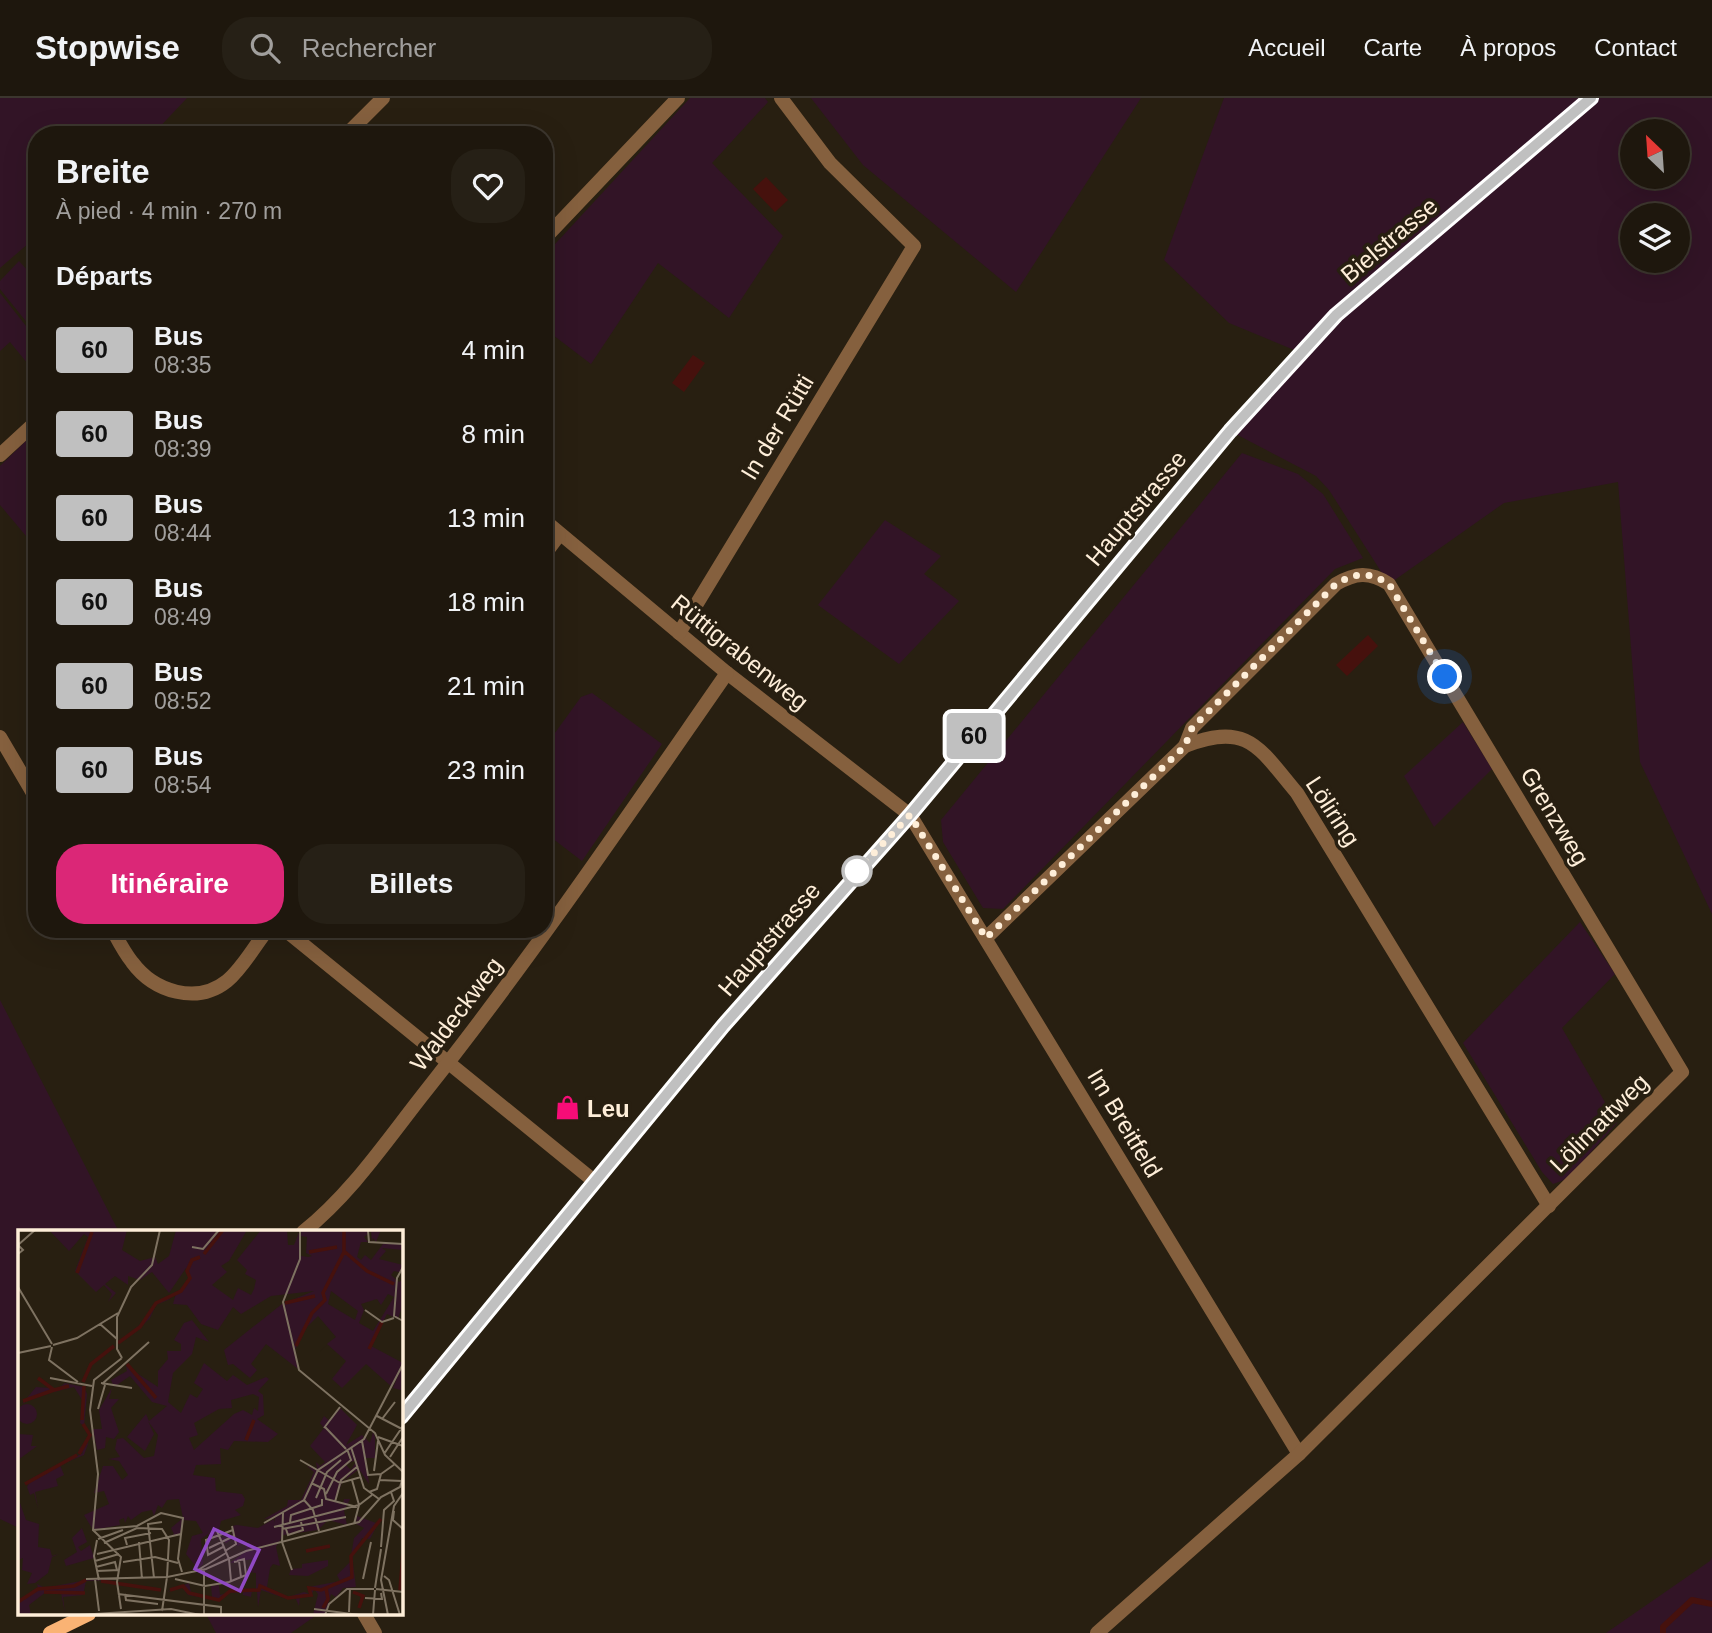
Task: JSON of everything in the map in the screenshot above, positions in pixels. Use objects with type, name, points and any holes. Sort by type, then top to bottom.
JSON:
[{"type":"main road","name":"Bielstrasse","points":[[1230,431],[1336,315],[1591,98]]},
{"type":"main road","name":"Hauptstrasse","points":[[402,1416],[752,992],[910,815],[1230,431]]},
{"type":"main road","points":[[50,1633],[85,1616]]},
{"type":"street","points":[[355,126],[383,98]]},
{"type":"street","points":[[553,230],[678,98]]},
{"type":"street","name":"In der Rütti","points":[[679,633],[914,246],[830,163],[781,98]]},
{"type":"street","points":[[0,455],[28,429]]},
{"type":"street","name":"Rüttigrabenweg","points":[[553,529],[727,673],[910,815]]},
{"type":"street","points":[[553,543],[559,535]]},
{"type":"street","name":"Grenzweg","points":[[1185,746],[1192,728],[1336,584],[1351,575],[1363,574],[1378,577],[1389,584],[1682,1072]]},
{"type":"street","name":"Waldeckweg","points":[[553,920],[727,673]]},
{"type":"street","name":"Löliring","points":[[986,938],[1185,746],[1212,735],[1236,737],[1257,746],[1297,793],[1549,1206]]},
{"type":"street","points":[[0,737],[28,785]]},
{"type":"street","name":"Im Breitfeld","points":[[910,815],[1299,1454]]},
{"type":"street","points":[[117,938],[132,964],[155,983],[178,993],[202,995],[228,980],[261,938]]},
{"type":"street","points":[[295,938],[594,1181]]},
{"type":"street","name":"Waldeckweg","points":[[306,1230],[326,1214],[350,1187],[447,1064],[540,938]]},
{"type":"street","name":"Lölimattweg","points":[[1097,1633],[1299,1454],[1682,1072]]},
{"type":"street","points":[[365,1616],[375,1633]]},
{"type":"shaded area","points":[[0,98],[187,98],[161,126],[28,126],[28,244],[0,268]]},
{"type":"shaded area","points":[[690,98],[765,98],[768,102],[712,163],[783,236],[729,318],[658,263],[591,364],[553,335],[553,246]]},
{"type":"shaded area","points":[[811,98],[1141,98],[1016,292],[863,165]]},
{"type":"shaded area","points":[[1224,98],[1712,98],[1712,914],[1640,762],[1618,482],[1504,503],[1389,584],[1329,490],[1316,476],[1230,431],[1299,352],[1229,323],[1164,260]]},
{"type":"shaded area","points":[[766,177],[788,200],[775,212],[753,189]]},
{"type":"shaded area","points":[[19,261],[28,271],[28,324],[0,289],[0,281]]},
{"type":"shaded area","points":[[0,293],[28,329],[28,364],[10,342],[0,351]]},
{"type":"shaded area","points":[[693,355],[705,363],[684,392],[672,383]]},
{"type":"shaded area","points":[[28,439],[28,538],[0,505],[0,466]]},
{"type":"shaded area","points":[[1242,453],[1298,474],[1323,494],[1363,558],[1335,569],[1003,909],[983,908],[943,842],[941,820]]},
{"type":"shaded area","points":[[885,520],[941,556],[924,574],[959,601],[899,664],[818,605]]},
{"type":"shaded area","points":[[1368,635],[1378,646],[1347,676],[1336,665]]},
{"type":"shaded area","points":[[592,693],[662,744],[582,861],[553,839],[553,736],[581,697]]},
{"type":"shaded area","points":[[1463,722],[1492,769],[1434,827],[1404,776]]},
{"type":"shaded area","points":[[1580,922],[1615,974],[1562,1028],[1617,1123],[1567,1179],[1553,1184],[1542,1172],[1463,1043]]},
{"type":"shaded area","points":[[0,1000],[118,1230],[18,1230],[18,1528],[0,1519]]},
{"type":"shaded area","points":[[1712,1557],[1712,1633],[1606,1633],[1710,1561]]},
{"type":"shaded area","points":[[207,1616],[315,1616],[291,1633],[216,1633]]},
{"type":"waterway","points":[[1663,1633],[1663,1627],[1692,1600],[1712,1604]]},
{"type":"bus line","name":"60","points":[[402,1416],[723,1026],[857,871],[910,815],[1213,451],[1299,353],[1336,315],[1591,98]]},
{"type":"place","name":"Leu","points":[[567,1108]]},
{"type":"route","points":[[857,871],[910,815],[986,938],[1169,758],[1185,746],[1192,728],[1336,584],[1351,575],[1378,577],[1389,584],[1445,677]]}]
